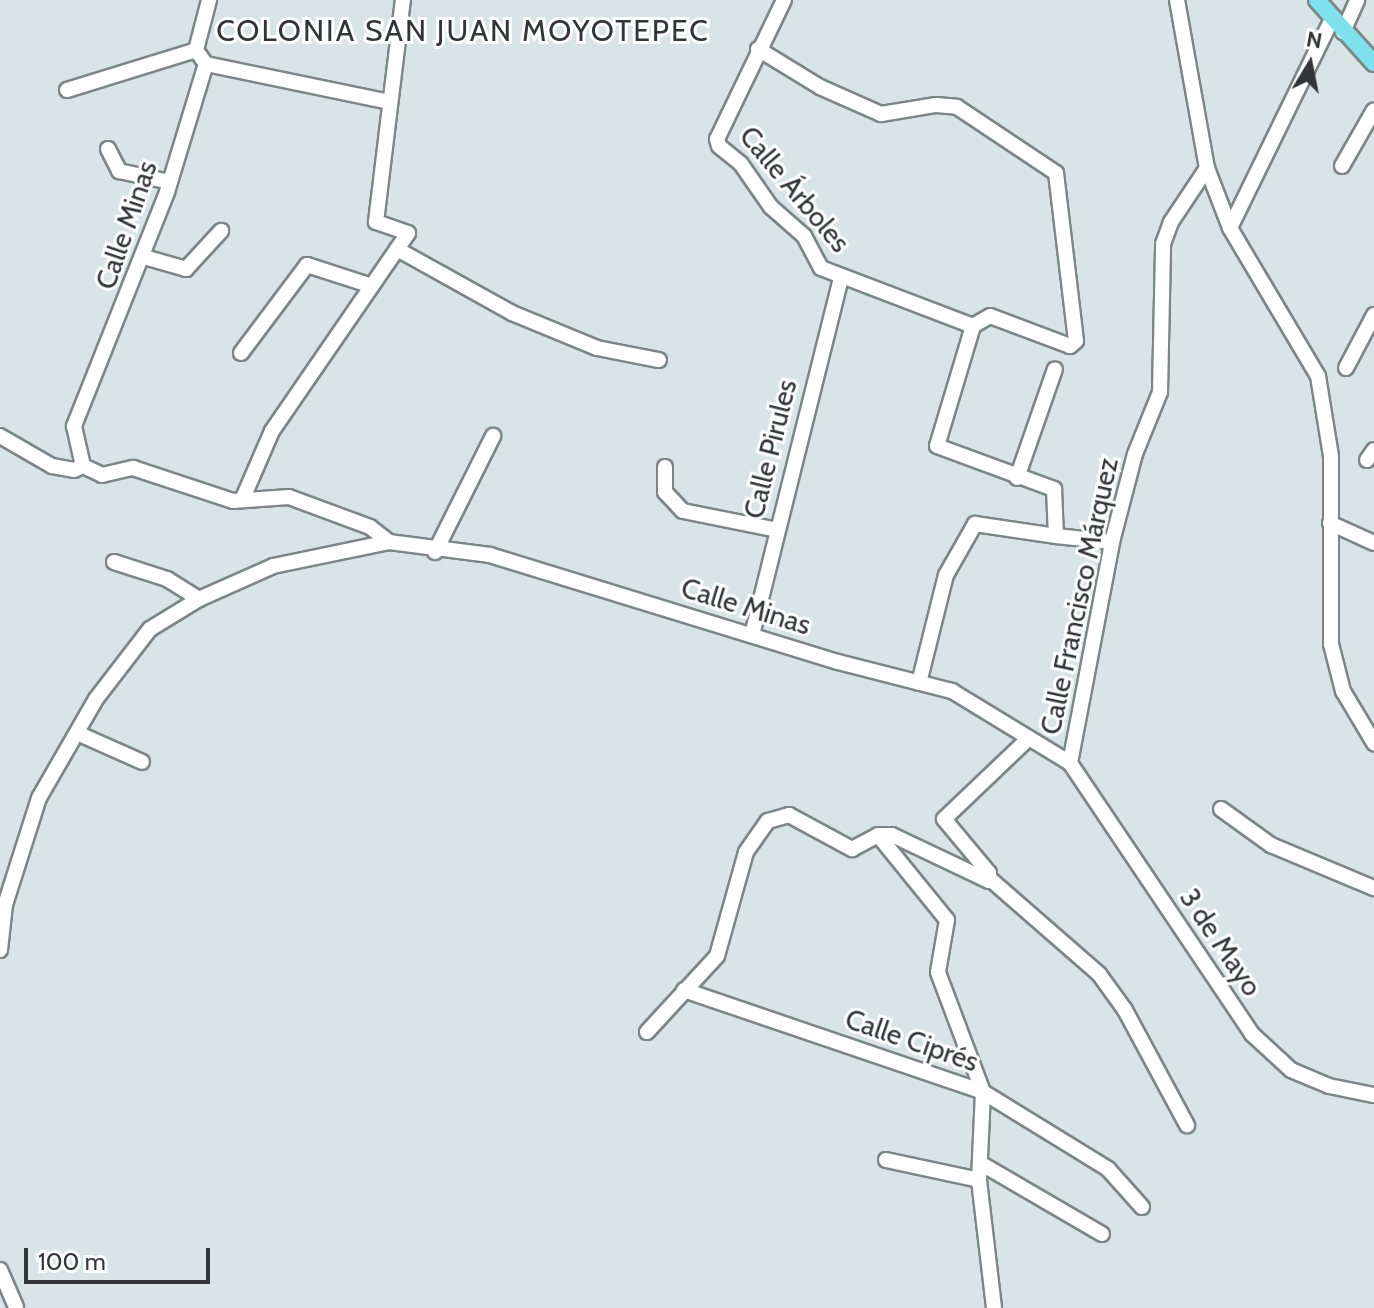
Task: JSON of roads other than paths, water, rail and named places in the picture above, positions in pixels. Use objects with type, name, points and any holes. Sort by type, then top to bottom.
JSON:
[{"type":"main road","points":[[1317,0],[1374,63]]},
{"type":"street","points":[[196,50],[209,0]]},
{"type":"street","points":[[243,498],[272,431],[408,233],[376,222],[403,0]]},
{"type":"street","name":"Calle Árboles","points":[[784,0],[758,49],[733,114],[717,139],[719,146],[741,164],[771,207],[804,236],[821,268],[841,277]]},
{"type":"street","points":[[1177,0],[1207,168],[1230,228],[1318,376],[1331,456],[1331,644],[1343,691],[1374,743]]},
{"type":"street","points":[[1230,228],[1337,25],[1357,0]]},
{"type":"street","points":[[758,49],[797,75],[881,114],[936,105],[957,107],[1056,173],[1076,341],[1070,346],[990,316],[973,326],[937,446],[1017,478],[1054,489],[1056,536]]},
{"type":"street","points":[[196,50],[206,64],[389,102]]},
{"type":"street","points":[[67,90],[196,50]]},
{"type":"street","name":"Calle Minas","points":[[83,466],[74,426],[144,257],[206,64]]},
{"type":"street","points":[[1342,166],[1374,110]]},
{"type":"street","points":[[108,149],[119,171],[170,182]]},
{"type":"street","name":"Calle Francisco Márquez","points":[[1070,763],[1112,542],[1135,454],[1160,392],[1166,233],[1207,168]]},
{"type":"street","points":[[144,257],[186,269],[221,231]]},
{"type":"street","points":[[397,249],[512,313],[597,348],[659,360]]},
{"type":"street","points":[[241,353],[307,265],[372,286]]},
{"type":"street","points":[[841,277],[973,326]]},
{"type":"street","name":"Calle Pirules","points":[[752,635],[841,277]]},
{"type":"street","points":[[1346,368],[1374,315]]},
{"type":"street","points":[[1017,478],[1055,369]]},
{"type":"street","points":[[0,436],[52,466],[74,470],[83,466],[102,475],[133,468],[148,470],[217,497],[301,500],[370,527],[389,542]]},
{"type":"street","points":[[435,552],[493,436]]},
{"type":"street","points":[[665,467],[665,492],[683,511],[777,530]]},
{"type":"street","points":[[1330,523],[1374,543]]},
{"type":"street","points":[[919,683],[946,575],[975,524],[1112,542]]},
{"type":"street","points":[[0,950],[5,905],[28,826],[110,678],[150,629],[199,599],[273,566],[389,542]]},
{"type":"street","name":"Calle Minas","points":[[389,542],[435,552],[490,555],[752,635],[952,691],[1070,763]]},
{"type":"street","points":[[114,562],[167,579],[199,599]]},
{"type":"street","points":[[77,733],[142,762]]},
{"type":"street","points":[[1029,738],[944,819],[990,879],[1099,974],[1125,1010],[1187,1125]]},
{"type":"street","name":"3 de Mayo","points":[[1070,763],[1252,1034],[1291,1070],[1329,1086],[1374,1095]]},
{"type":"street","points":[[1221,809],[1271,845],[1374,888]]},
{"type":"street","points":[[647,1032],[717,956],[746,852],[768,821],[789,815],[852,849],[878,835],[892,835],[958,864],[982,881],[990,879]]},
{"type":"street","name":"Calle Ciprés","points":[[878,835],[947,920],[938,972],[983,1092]]},
{"type":"street","name":"Calle Ciprés","points":[[684,990],[983,1092]]},
{"type":"street","points":[[994,1308],[979,1180],[983,1092],[1108,1169],[1142,1207]]},
{"type":"street","points":[[886,1160],[979,1180]]},
{"type":"street","points":[[980,1163],[1102,1234]]},
{"type":"street","points":[[0,1270],[16,1307]]},
{"type":"district","name":"COLONIA SAN JUAN MOYOTEPEC","points":[[463,31]]}]
